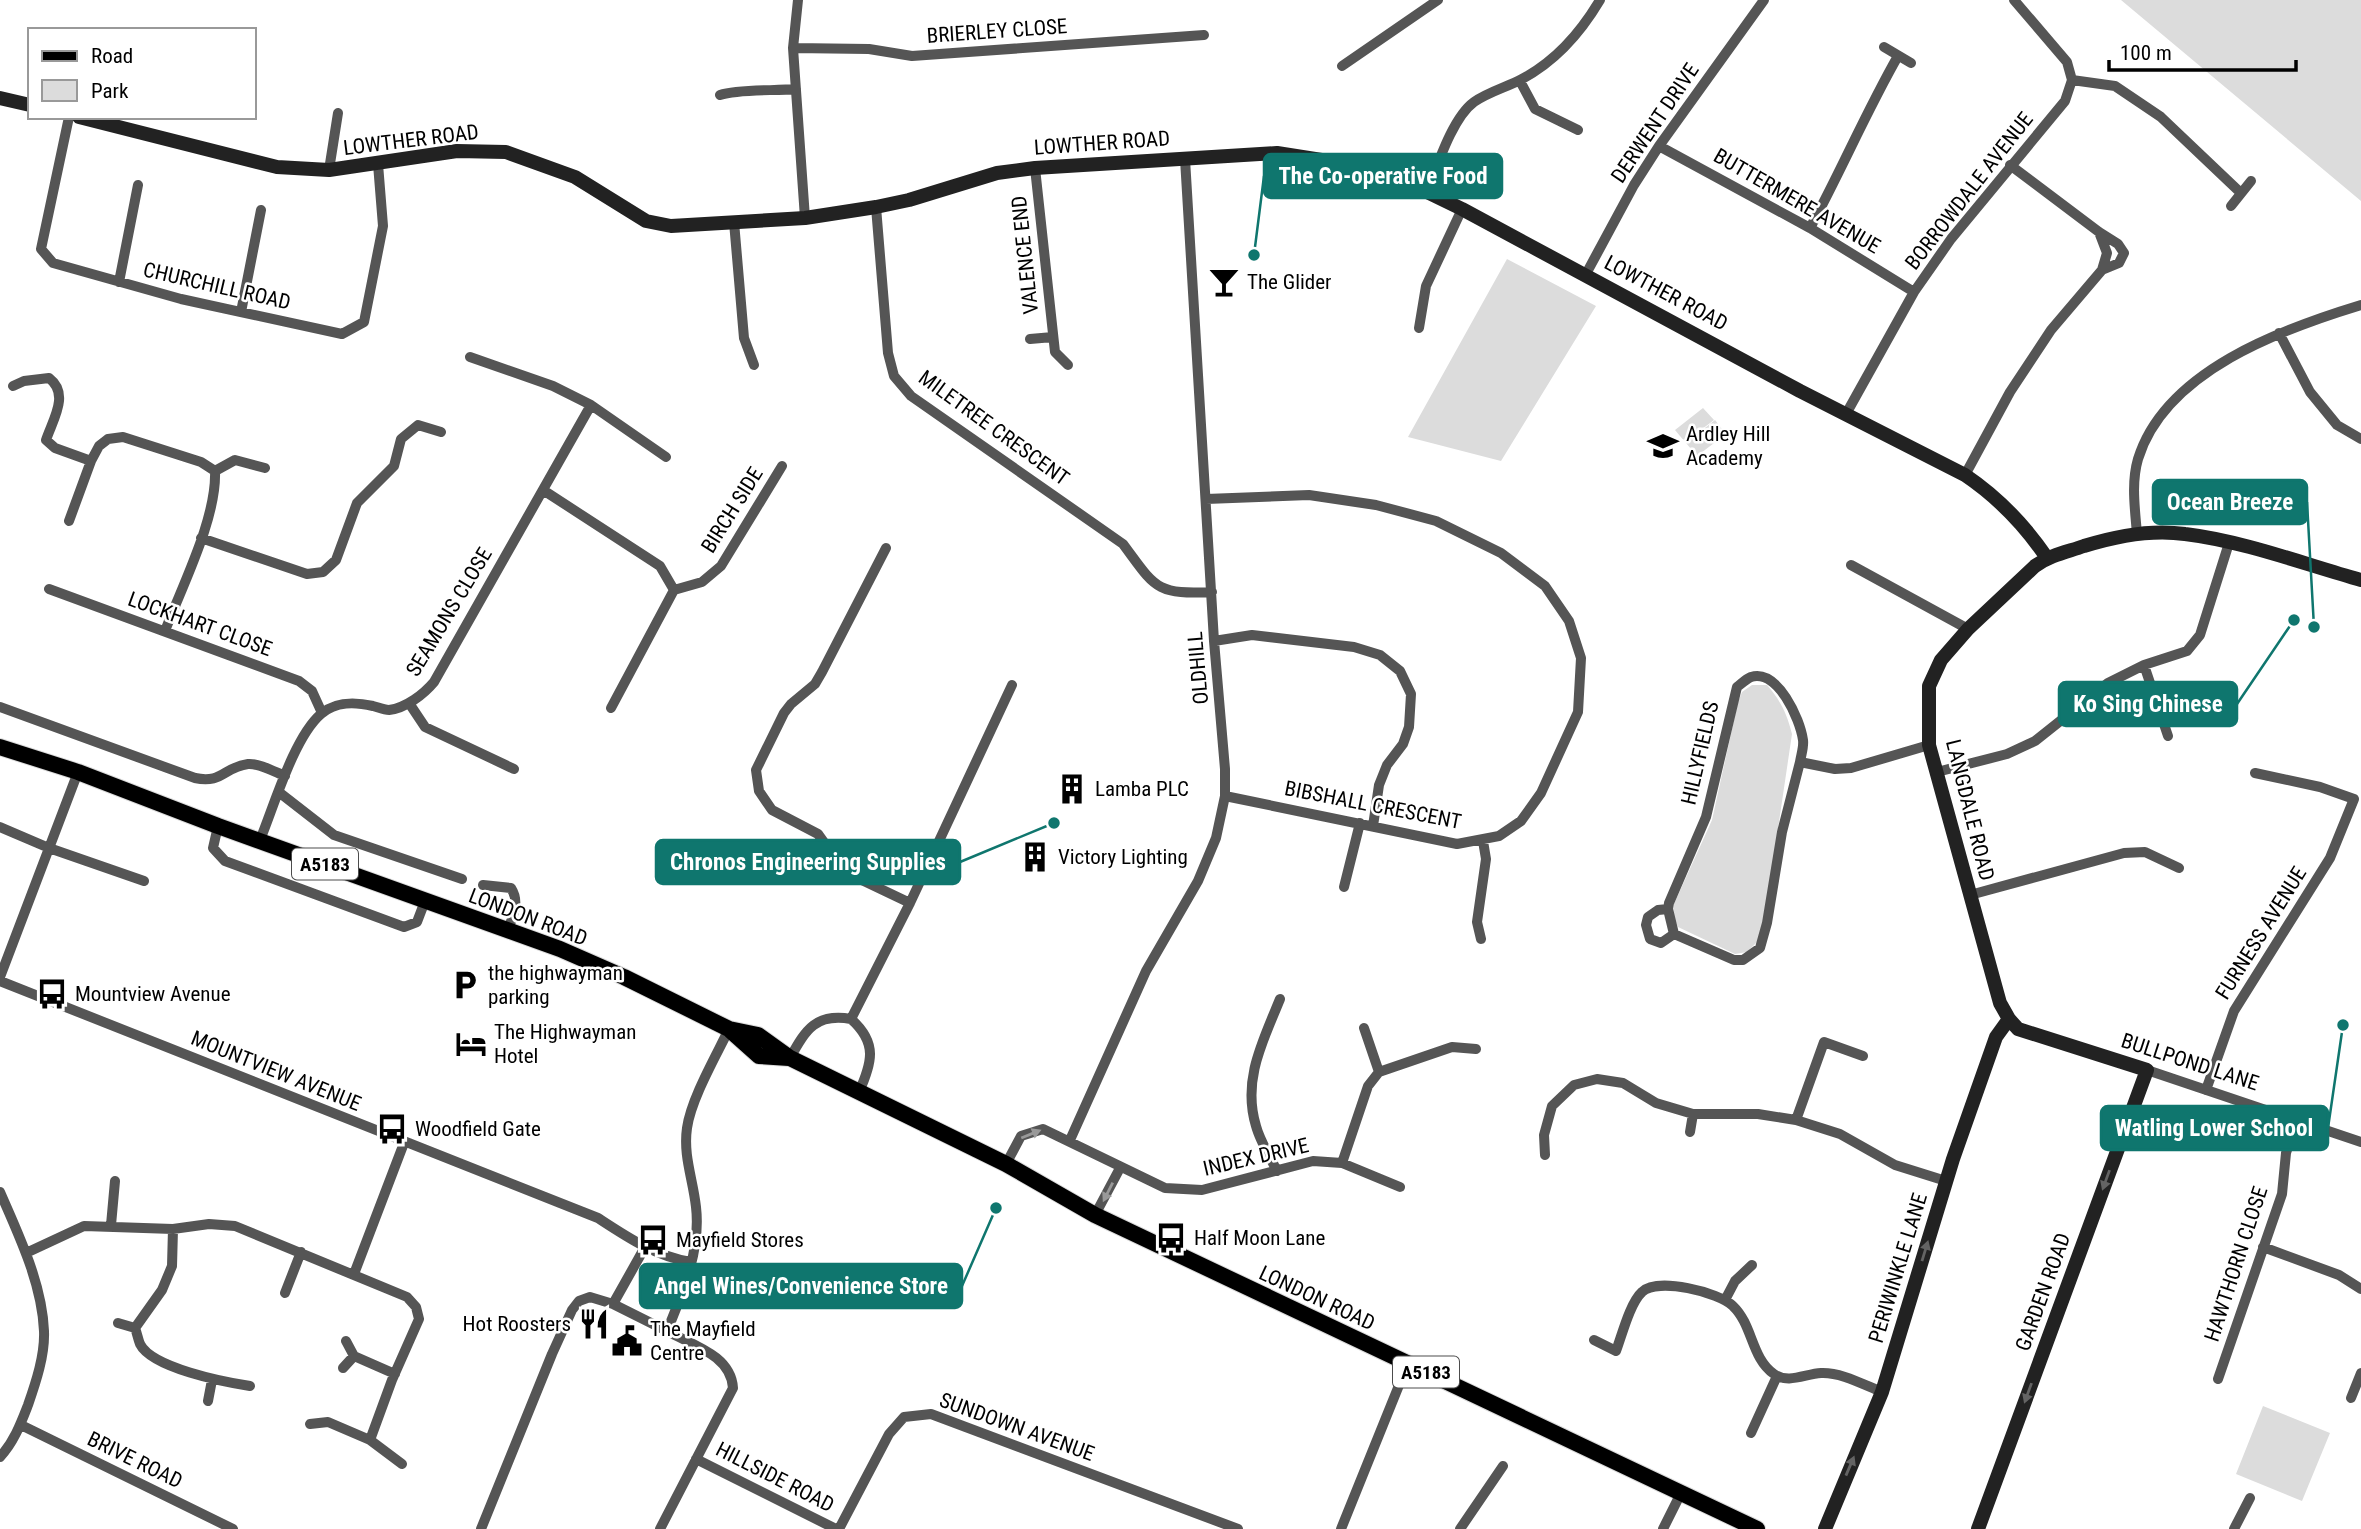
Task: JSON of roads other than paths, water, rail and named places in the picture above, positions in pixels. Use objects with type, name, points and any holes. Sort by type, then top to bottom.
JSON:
[{"type":"main road","name":"LONDON ROAD","points":[[0,747],[78,772],[218,826],[560,949],[624,977],[729,1029],[759,1056],[790,1058],[1006,1164],[1096,1215],[1756,1529]]},
{"type":"street","points":[[798,0],[793,48],[805,218]]},
{"type":"street","points":[[1342,66],[1438,0]]},
{"type":"street","points":[[1427,192],[1458,120],[1473,103],[1538,70],[1567,45],[1588,20],[1600,0]]},
{"type":"street","name":"DERWENT DRIVE","points":[[1586,274],[1658,146],[1764,0]]},
{"type":"street","points":[[2014,0],[2067,62],[2072,80],[2115,86],[2161,117],[2241,193]]},
{"type":"street","name":"BRIERLEY CLOSE","points":[[793,48],[869,48],[912,56],[1204,35]]},
{"type":"street","points":[[1884,47],[1911,63]]},
{"type":"street","points":[[1810,228],[1840,172],[1873,99],[1898,56]]},
{"type":"street","points":[[1520,80],[1535,109],[1578,130]]},
{"type":"street","name":"BORROWDALE AVENUE","points":[[1846,414],[1914,292],[1951,239],[2065,100],[2072,80]]},
{"type":"street","points":[[720,95],[734,90],[747,93],[796,89]]},
{"type":"street","points":[[0,98],[28,105]]},
{"type":"street","points":[[329,170],[338,113]]},
{"type":"street","name":"CHURCHILL ROAD","points":[[69,119],[41,249],[54,263],[118,282],[342,334],[364,322],[383,226],[378,164]]},
{"type":"street","name":"LOWTHER ROAD","points":[[87,119],[277,167],[329,170],[457,151],[506,152],[575,177],[646,221],[671,226],[805,218],[876,207],[909,200],[997,173],[1035,168],[1277,153],[1347,164],[1427,192],[1462,209],[1965,475],[1989,490],[2008,508],[2047,558]]},
{"type":"street","name":"BUTTERMERE AVENUE","points":[[1658,146],[1810,228],[1914,292]]},
{"type":"street","name":"OLDHILL","points":[[1070,1140],[1146,971],[1198,881],[1216,838],[1225,796],[1185,159]]},
{"type":"street","points":[[2010,165],[2118,244],[2124,253],[2119,264],[2102,270]]},
{"type":"street","name":"VALENCE END","points":[[1035,168],[1055,352],[1068,365]]},
{"type":"street","points":[[2231,206],[2251,181]]},
{"type":"street","points":[[118,282],[138,185]]},
{"type":"street","name":"MILETREE CRESCENT","points":[[876,207],[888,352],[894,376],[911,396],[1123,544],[1146,575],[1162,589],[1183,594],[1212,592]]},
{"type":"street","points":[[1419,328],[1426,286],[1462,209]]},
{"type":"street","points":[[241,312],[261,210]]},
{"type":"street","points":[[734,222],[744,338],[754,365]]},
{"type":"street","points":[[1965,475],[2010,392],[2051,330],[2102,270],[2107,253],[2099,232]]},
{"type":"street","points":[[2137,534],[2133,491],[2138,460],[2151,429],[2174,401],[2204,376],[2247,348],[2279,333],[2361,304]]},
{"type":"street","points":[[2279,333],[2310,392],[2337,425],[2361,439]]},
{"type":"street","name":"VALENCE END","points":[[1030,340],[1053,337]]},
{"type":"street","points":[[470,357],[553,386],[591,405],[666,457]]},
{"type":"street","points":[[13,386],[24,381],[49,378],[57,384],[61,398],[46,440],[55,448],[91,461]]},
{"type":"street","name":"SEAMONS CLOSE","points":[[322,713],[336,705],[355,702],[388,710],[409,703],[434,682],[591,405]]},
{"type":"street","points":[[201,538],[307,574],[323,572],[336,560],[357,503],[394,466],[401,439],[418,425],[441,432]]},
{"type":"street","points":[[69,521],[91,461],[99,446],[108,439],[123,437],[201,462],[215,471]]},
{"type":"street","points":[[215,471],[235,460],[265,468]]},
{"type":"street","name":"BIRCH SIDE","points":[[674,590],[702,582],[721,566],[782,466]]},
{"type":"street","points":[[165,631],[201,538],[216,489],[215,471]]},
{"type":"street","points":[[543,491],[660,566],[674,590],[611,708]]},
{"type":"street","name":"BIBSHALL CRESCENT","points":[[1206,499],[1309,495],[1376,505],[1436,521],[1501,553],[1545,586],[1569,621],[1581,658],[1578,712],[1541,793],[1521,821],[1499,836],[1457,844],[1225,796]]},
{"type":"street","name":"LANGDALE ROAD","points":[[2009,1019],[2000,1003],[1929,745],[1928,686],[1941,660],[1968,629],[2047,558],[2111,538],[2137,534],[2183,533],[2361,580]]},
{"type":"street","points":[[1937,772],[2007,754],[2035,741],[2108,683],[2144,665],[2187,651],[2200,635],[2229,543]]},
{"type":"street","points":[[886,548],[822,672],[815,684],[783,713],[756,771],[759,791],[772,810],[818,834],[845,872],[909,903]]},
{"type":"street","points":[[1852,565],[1968,629]]},
{"type":"street","name":"LOCKHART CLOSE","points":[[49,589],[299,681],[312,691],[322,713]]},
{"type":"street","points":[[1214,640],[1252,635],[1353,647],[1380,656],[1400,671],[1410,694],[1409,727],[1403,744],[1387,765],[1379,785],[1373,826]]},
{"type":"street","points":[[2144,665],[2168,736]]},
{"type":"street","name":"HILLYFIELDS","points":[[1750,677],[1766,677],[1782,691],[1792,707],[1803,741],[1760,948],[1743,960],[1734,960],[1674,934],[1661,943],[1650,939],[1646,925],[1648,917],[1658,910],[1668,909],[1706,817],[1737,687],[1750,677]]},
{"type":"street","points":[[851,1019],[1012,685]]},
{"type":"street","points":[[409,703],[425,727],[514,769]]},
{"type":"street","points":[[0,707],[195,778],[210,781],[235,767],[251,763],[285,776]]},
{"type":"street","points":[[261,840],[285,776],[307,729],[322,713]]},
{"type":"street","points":[[1800,762],[1835,769],[1852,768],[1929,745]]},
{"type":"street","points":[[0,979],[78,772]]},
{"type":"street","name":"FURNESS AVENUE","points":[[2206,1090],[2234,1011],[2330,858],[2356,794],[2255,773]]},
{"type":"street","name":"LONDON ROAD","points":[[280,793],[334,835],[462,879]]},
{"type":"street","points":[[1344,887],[1360,823]]},
{"type":"street","points":[[218,826],[212,848],[225,861],[404,927],[417,922],[425,901]]},
{"type":"street","points":[[0,827],[49,848],[144,881]]},
{"type":"street","points":[[1481,939],[1477,922],[1486,859],[1483,841]]},
{"type":"street","points":[[1970,895],[2124,853],[2145,852],[2179,868]]},
{"type":"street","points":[[483,885],[511,888],[514,892],[515,908],[508,930]]},
{"type":"street","points":[[1668,909],[1674,934]]},
{"type":"street","name":"MOUNTVIEW AVENUE","points":[[0,979],[404,1143],[597,1218],[645,1248],[691,1262]]},
{"type":"street","points":[[1277,1171],[1256,1126],[1250,1083],[1257,1056],[1280,999]]},
{"type":"street","points":[[790,1058],[801,1038],[814,1023],[831,1017],[851,1019],[862,1030],[871,1056],[870,1069],[859,1092]]},
{"type":"street","name":"BULLPOND LANE","points":[[2009,1019],[2018,1028],[2361,1142]]},
{"type":"street","name":"PERIWINKLE LANE","points":[[1825,1529],[1882,1392],[1946,1181],[1996,1037],[2009,1019]]},
{"type":"street","points":[[1364,1028],[1379,1072]]},
{"type":"street","points":[[667,1331],[687,1286],[698,1229],[696,1205],[686,1162],[687,1124],[729,1029]]},
{"type":"street","points":[[1796,1120],[1824,1042],[1863,1056]]},
{"type":"street","points":[[1342,1163],[1368,1086],[1379,1072],[1451,1047],[1476,1049]]},
{"type":"street","name":"GARDEN ROAD","points":[[1978,1529],[2147,1070]]},
{"type":"street","points":[[1545,1155],[1544,1135],[1552,1106],[1574,1086],[1597,1079],[1623,1083],[1656,1103],[1693,1114],[1758,1114],[1796,1120],[1840,1134],[1895,1165],[1946,1181]]},
{"type":"street","points":[[1690,1132],[1693,1114]]},
{"type":"street","name":"HAWTHORN CLOSE","points":[[2218,1379],[2282,1194],[2286,1153],[2297,1120]]},
{"type":"street","name":"INDEX DRIVE","points":[[1006,1164],[1021,1136],[1043,1129],[1165,1188],[1202,1191],[1313,1161],[1342,1163],[1400,1187]]},
{"type":"street","points":[[354,1274],[404,1143]]},
{"type":"street","points":[[1096,1215],[1120,1168]]},
{"type":"street","points":[[111,1225],[115,1181]]},
{"type":"street","points":[[0,1192],[26,1253],[40,1298],[44,1333],[36,1382],[21,1424],[7,1450],[0,1457]]},
{"type":"street","points":[[26,1253],[84,1226],[173,1229],[209,1224],[235,1226],[407,1297],[416,1307],[419,1319],[370,1440]]},
{"type":"street","points":[[135,1328],[162,1290],[172,1266],[173,1229]]},
{"type":"street","points":[[2263,1247],[2339,1275],[2361,1289]]},
{"type":"street","points":[[613,1304],[645,1248]]},
{"type":"street","points":[[285,1293],[301,1252]]},
{"type":"street","points":[[1725,1300],[1735,1281],[1752,1265]]},
{"type":"street","points":[[1594,1340],[1616,1351],[1635,1302],[1643,1290],[1656,1286],[1704,1291],[1733,1306],[1746,1324],[1762,1364],[1777,1376],[1794,1379],[1821,1373],[1833,1374],[1882,1392]]},
{"type":"street","points":[[481,1529],[572,1310],[579,1301],[590,1297],[613,1304],[667,1331],[723,1362],[732,1374],[733,1388],[660,1529]]},
{"type":"street","points":[[118,1323],[135,1328]]},
{"type":"street","points":[[135,1328],[141,1345],[154,1358],[212,1380],[250,1386]]},
{"type":"street","points":[[346,1341],[354,1356],[395,1374]]},
{"type":"street","points":[[344,1368],[354,1356]]},
{"type":"street","points":[[1341,1529],[1408,1363]]},
{"type":"street","points":[[2351,1398],[2361,1373]]},
{"type":"street","points":[[1751,1433],[1777,1376]]},
{"type":"street","points":[[208,1401],[212,1380]]},
{"type":"street","name":"SUNDOWN AVENUE","points":[[837,1529],[889,1434],[904,1417],[931,1414],[1238,1529]]},
{"type":"street","points":[[310,1424],[328,1422],[370,1440],[402,1464]]},
{"type":"street","name":"BRIVE ROAD","points":[[21,1424],[233,1529]]},
{"type":"street","name":"HILLSIDE ROAD","points":[[696,1459],[837,1529]]},
{"type":"street","points":[[1460,1529],[1503,1466]]},
{"type":"street","points":[[1663,1529],[1681,1493]]},
{"type":"street","points":[[2234,1529],[2250,1498]]},
{"type":"place","name":"The Co-operative Food","points":[[1254,255]]},
{"type":"place","name":"The Glider","points":[[1224,282]]},
{"type":"place","name":"Ardley Hill Academy","points":[[1663,446]]},
{"type":"place","name":"Ko Sing Chinese","points":[[2294,620]]},
{"type":"place","name":"Ocean Breeze","points":[[2314,627]]},
{"type":"place","name":"Lamba PLC","points":[[1072,789]]},
{"type":"place","name":"Chronos Engineering Supplies","points":[[1054,823]]},
{"type":"place","name":"Victory Lighting","points":[[1035,857]]},
{"type":"place","name":"the highwayman parking","points":[[465,985]]},
{"type":"place","name":"Mountview Avenue","points":[[52,994]]},
{"type":"place","name":"Watling Lower School","points":[[2343,1025]]},
{"type":"place","name":"The Highwayman Hotel","points":[[471,1044]]},
{"type":"place","name":"Woodfield Gate","points":[[392,1129]]},
{"type":"place","name":"Angel Wines/Convenience Store","points":[[996,1208]]},
{"type":"place","name":"Half Moon Lane","points":[[1171,1238]]},
{"type":"place","name":"Mayfield Stores","points":[[653,1240]]},
{"type":"place","name":"Hot Roosters","points":[[594,1324]]},
{"type":"place","name":"The Mayfield Centre","points":[[627,1341]]}]
